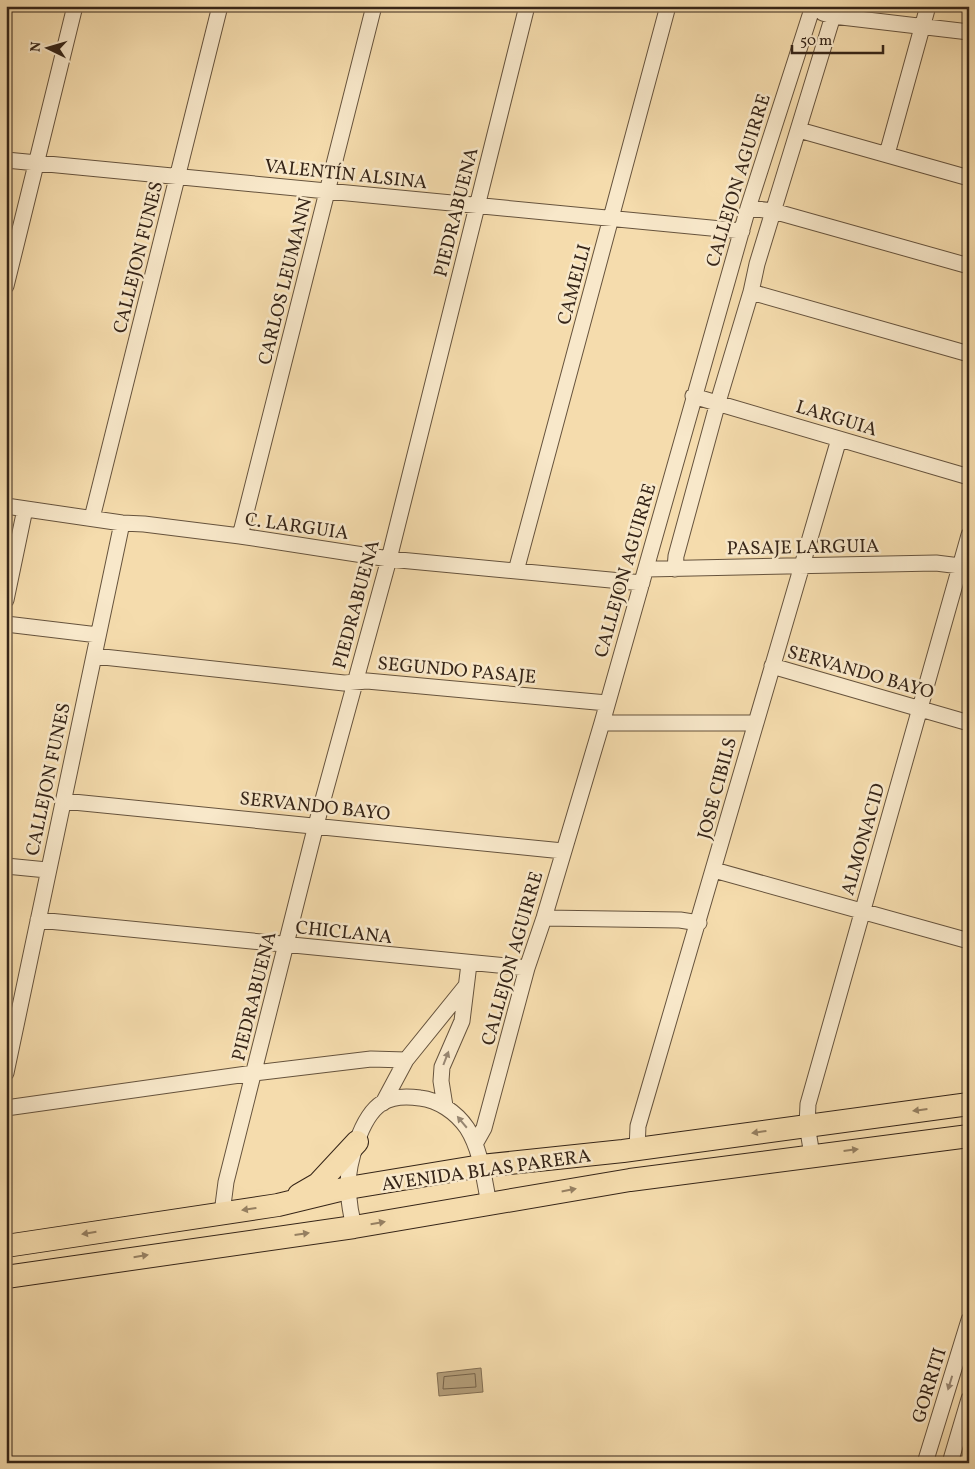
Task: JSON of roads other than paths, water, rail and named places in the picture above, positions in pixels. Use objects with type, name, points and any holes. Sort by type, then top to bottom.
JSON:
[{"type":"main road","name":"AVENIDA BLAS PARERA","points":[[6,1246],[278,1205],[348,1188],[481,1166],[636,1149],[969,1104]]},
{"type":"main road","name":"AVENIDA BLAS PARERA","points":[[6,1276],[354,1228],[621,1181],[969,1136]]},
{"type":"main road","points":[[278,1205],[318,1184],[357,1142]]},
{"type":"street","points":[[6,286],[76,6]]},
{"type":"street","name":"CALLEJON FUNES","points":[[92,518],[220,6]]},
{"type":"street","name":"CARLOS LEUMANN","points":[[240,536],[374,6]]},
{"type":"street","name":"PIEDRABUENA","points":[[222,1213],[226,1182],[316,825],[388,559],[527,6]]},
{"type":"street","name":"CAMELLI","points":[[516,572],[668,6]]},
{"type":"street","points":[[888,154],[928,6]]},
{"type":"street","points":[[813,8],[969,32]]},
{"type":"street","name":"CALLEJON AGUIRRE","points":[[475,1144],[484,1128],[526,968],[544,918],[602,723],[693,396],[748,208],[813,8]]},
{"type":"street","points":[[675,569],[676,556],[718,402],[752,292],[756,264],[799,130],[834,11]]},
{"type":"street","points":[[799,130],[969,178]]},
{"type":"street","name":"VALENTÍN ALSINA","points":[[6,160],[327,190],[611,220],[742,231]]},
{"type":"street","points":[[748,208],[773,211],[969,266]]},
{"type":"street","points":[[752,292],[969,354]]},
{"type":"street","name":"LARGUIA","points":[[693,396],[969,476]]},
{"type":"street","name":"JOSE CIBILS","points":[[636,1149],[638,1126],[699,923],[754,723],[839,438]]},
{"type":"street","points":[[676,459],[701,465]]},
{"type":"street","name":"C. LARGUIA","points":[[6,506],[122,523],[240,536],[388,559],[516,572],[644,576]]},
{"type":"street","points":[[6,600],[25,509]]},
{"type":"street","name":"CALLEJON FUNES","points":[[6,1073],[122,523]]},
{"type":"street","name":"ALMONACID","points":[[812,1155],[807,1125],[808,1104],[969,535]]},
{"type":"street","name":"PASAJE LARGUIA","points":[[644,576],[675,569],[936,563],[960,566]]},
{"type":"street","points":[[6,624],[98,635]]},
{"type":"street","name":"SEGUNDO PASAJE","points":[[94,656],[344,683],[367,681],[607,703]]},
{"type":"street","name":"SERVANDO BAYO","points":[[772,666],[969,723]]},
{"type":"street","points":[[602,723],[754,723]]},
{"type":"street","name":"SERVANDO BAYO","points":[[63,800],[563,851]]},
{"type":"street","points":[[6,866],[48,870]]},
{"type":"street","points":[[714,870],[969,941]]},
{"type":"street","points":[[544,918],[680,920],[699,923]]},
{"type":"street","name":"CHICLANA","points":[[38,920],[469,964],[526,968]]},
{"type":"street","name":"CALLEJON AGUIRRE","points":[[444,1106],[441,1081],[442,1067],[462,1021],[466,1006],[465,987],[469,964]]},
{"type":"street","name":"CALLEJON AGUIRRE","points":[[354,1228],[348,1188],[350,1166],[357,1142],[368,1120],[383,1103],[406,1060],[465,987]]},
{"type":"street","points":[[6,1108],[254,1073],[371,1059],[406,1060]]},
{"type":"street","points":[[383,1103],[410,1096],[423,1098],[444,1106],[466,1127],[475,1144],[489,1204]]},
{"type":"street","name":"GORRITI","points":[[925,1463],[965,1347],[969,1320]]},
{"type":"street","points":[[950,1463],[969,1399]]},
{"type":"water","points":[[481,1368],[483,1392],[439,1396],[437,1373]]}]
